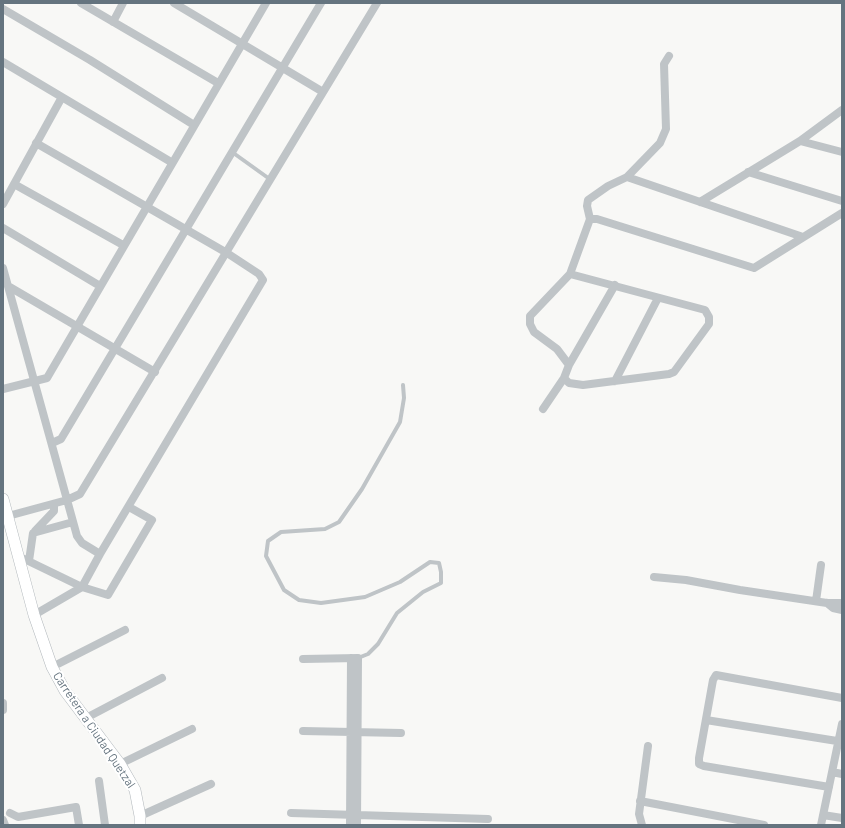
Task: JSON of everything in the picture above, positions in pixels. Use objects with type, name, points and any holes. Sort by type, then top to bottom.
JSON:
[{"type":"main road","name":"Carretera a Ciudad Quetzal","points":[[3,499],[34,615],[52,667],[65,691],[120,764],[135,790],[140,820]]},
{"type":"street","points":[[81,3],[218,83]]},
{"type":"street","points":[[113,22],[123,3]]},
{"type":"street","points":[[174,3],[323,92]]},
{"type":"street","points":[[3,389],[47,378],[171,162],[266,3]]},
{"type":"street","points":[[52,443],[61,439],[321,3]]},
{"type":"street","points":[[8,516],[54,504],[80,494],[377,3]]},
{"type":"street","points":[[3,9],[90,60],[194,125]]},
{"type":"street","points":[[569,365],[557,349],[534,332],[530,324],[530,316],[570,274],[590,219],[587,206],[588,200],[608,186],[627,178],[660,143],[666,129],[664,64],[668,56]]},
{"type":"street","points":[[3,62],[171,162]]},
{"type":"street","points":[[3,204],[62,97]]},
{"type":"street","points":[[700,202],[800,141],[842,110]]},
{"type":"street","points":[[800,141],[842,152]]},
{"type":"street","points":[[34,615],[82,587],[100,554],[263,280],[259,274],[227,253],[36,142]]},
{"type":"street","points":[[748,172],[842,201]]},
{"type":"street","points":[[627,178],[803,237]]},
{"type":"street","points":[[14,184],[123,245]]},
{"type":"street","points":[[590,219],[597,219],[754,268],[842,213]]},
{"type":"street","points":[[3,228],[100,286]]},
{"type":"street","points":[[3,268],[77,536],[82,543],[100,554]]},
{"type":"street","points":[[564,378],[569,383],[583,385],[669,374],[674,372],[709,324],[709,317],[705,310],[570,274]]},
{"type":"street","points":[[543,409],[564,378],[569,365],[615,285]]},
{"type":"street","points":[[8,286],[155,372]]},
{"type":"street","points":[[615,381],[658,298]]},
{"type":"street","points":[[29,561],[31,536],[54,511],[54,504]]},
{"type":"street","points":[[18,556],[82,587],[109,594],[152,520],[129,507]]},
{"type":"street","points":[[35,531],[73,522]]},
{"type":"street","points":[[816,601],[821,566]]},
{"type":"street","points":[[654,577],[686,580],[828,603],[833,608],[842,603]]},
{"type":"street","points":[[52,667],[125,630]]},
{"type":"street","points":[[303,659],[354,658],[353,815],[350,825]]},
{"type":"street","points":[[829,787],[699,764],[713,680],[716,675],[842,698]]},
{"type":"street","points":[[86,718],[162,678]]},
{"type":"street","points":[[3,703],[3,710]]},
{"type":"street","points":[[706,720],[837,741]]},
{"type":"street","points":[[821,825],[837,741],[842,724]]},
{"type":"street","points":[[120,764],[192,729]]},
{"type":"street","points":[[303,731],[401,733]]},
{"type":"street","points":[[642,825],[639,814],[648,746]]},
{"type":"street","points":[[832,772],[842,774]]},
{"type":"street","points":[[99,781],[105,825]]},
{"type":"street","points":[[140,820],[211,784]]},
{"type":"street","points":[[640,801],[764,825]]},
{"type":"street","points":[[10,813],[18,817],[76,807],[79,825]]},
{"type":"street","points":[[292,813],[488,819]]},
{"type":"street","points":[[353,815],[357,825]]},
{"type":"street","points":[[823,815],[842,818]]},
{"type":"street","points":[[3,820],[5,825]]},
{"type":"lane","points":[[232,152],[271,180]]},
{"type":"lane","points":[[354,658],[368,654],[378,644],[397,613],[423,592],[441,583],[439,563],[430,562],[400,582],[365,597],[321,602],[299,600],[284,590],[266,556],[268,541],[281,532],[325,529],[339,522],[362,489],[400,422],[404,398],[403,386]]}]
